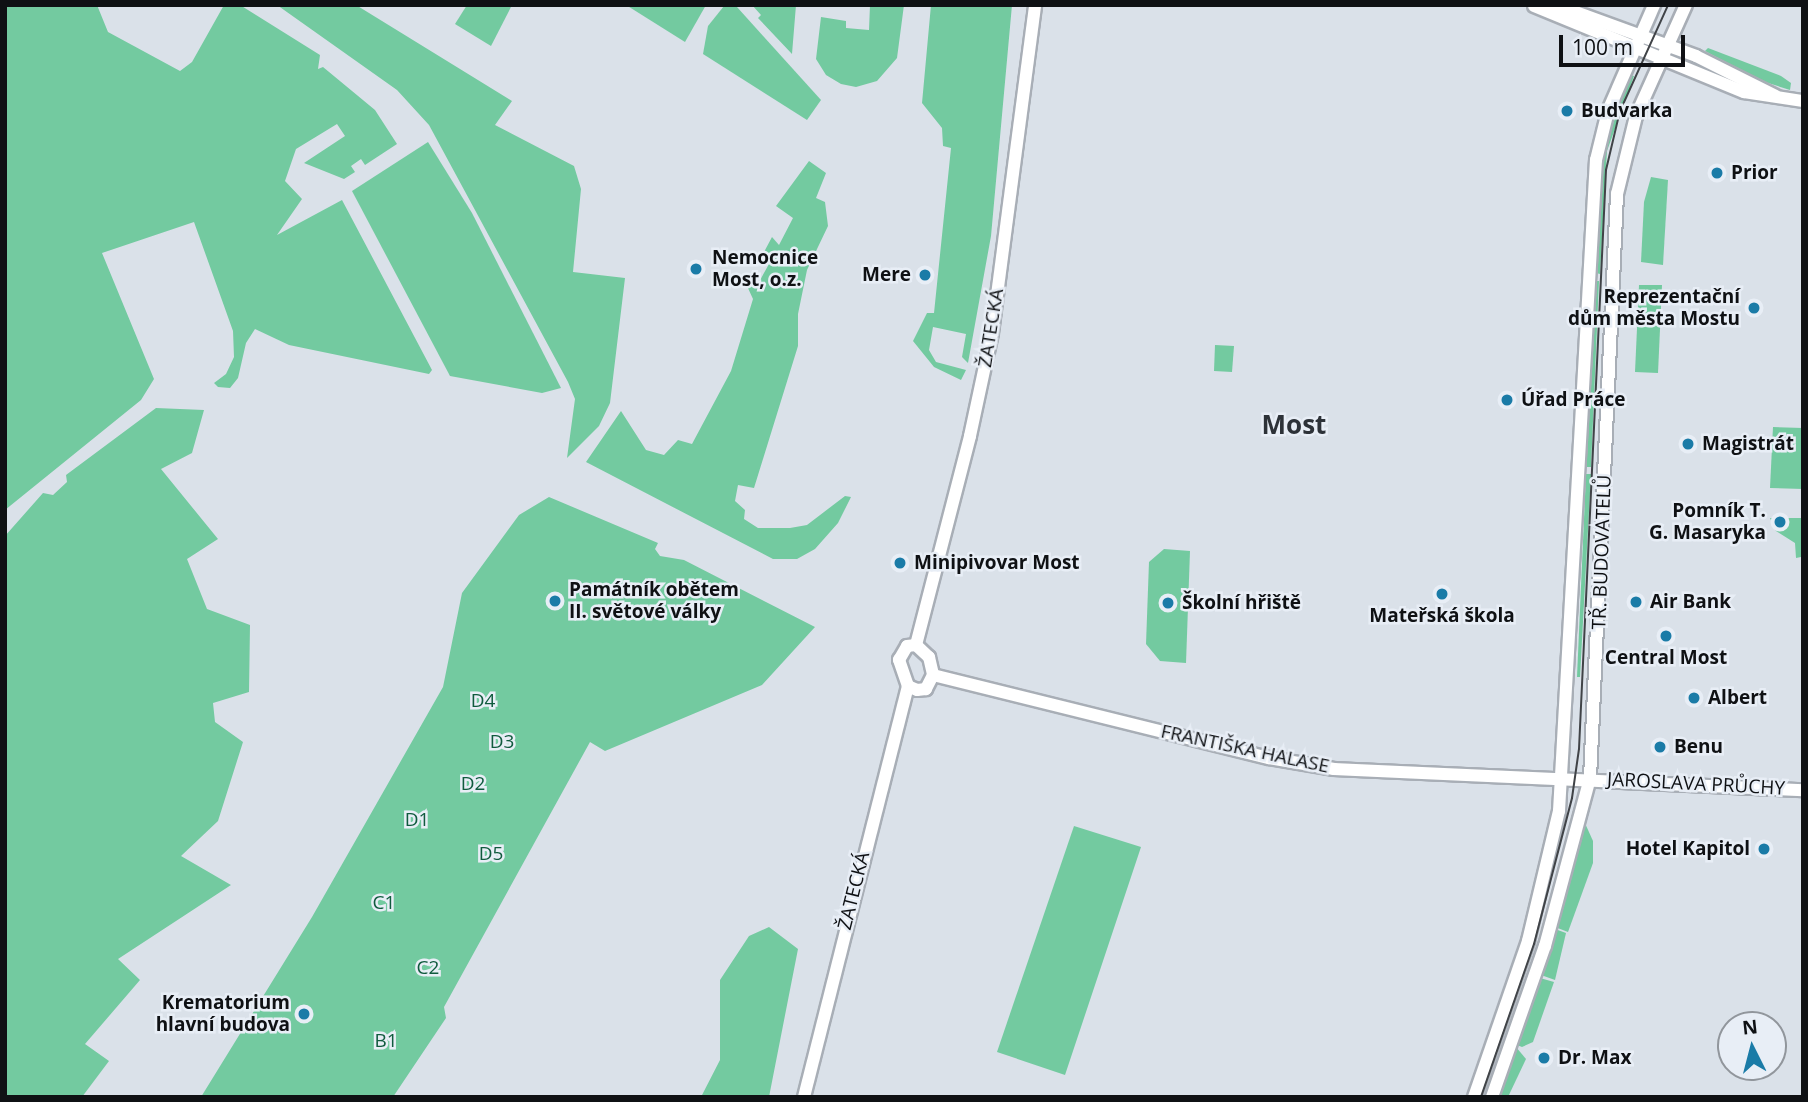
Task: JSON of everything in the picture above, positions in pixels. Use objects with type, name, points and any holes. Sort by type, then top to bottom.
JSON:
[{"type":"street","points":[[1029,5],[1033,23]]},
{"type":"street","name":"ŽATECKÁ","points":[[916,645],[970,436],[992,333],[1035,5]]},
{"type":"street","points":[[1033,23],[1045,5]]},
{"type":"street","points":[[1527,5],[1618,32],[1651,11]]},
{"type":"street","points":[[1534,6],[1539,5]]},
{"type":"street","points":[[1556,5],[1639,41],[1661,58],[1756,96],[1777,96]]},
{"type":"street","name":"TŘ. BUDOVATELŮ","points":[[1492,1097],[1545,946],[1590,779],[1617,194],[1628,141],[1652,77],[1686,5]]},
{"type":"street","name":"TŘ. BUDOVATELŮ","points":[[1474,1097],[1528,941],[1551,852],[1563,778],[1596,160],[1608,111],[1651,11]]},
{"type":"street","points":[[1676,27],[1689,54]]},
{"type":"street","points":[[1618,32],[1629,64]]},
{"type":"street","points":[[1639,41],[1667,45],[1777,96],[1803,102]]},
{"type":"street","points":[[1652,77],[1679,65]]},
{"type":"street","points":[[916,645],[929,657],[933,675],[926,689],[908,687],[899,660],[907,646],[916,645]]},
{"type":"street","name":"FRANTIŠKA HALASE","points":[[933,675],[1269,758],[1334,769],[1590,779]]},
{"type":"street","name":"ŽATECKÁ","points":[[804,1097],[908,687]]},
{"type":"street","name":"JAROSLAVA PRŮCHY","points":[[1590,779],[1803,790]]},
{"type":"green space","points":[[5,5],[97,5],[108,32],[180,71],[192,62],[224,5],[240,5],[320,55],[318,69],[323,67],[375,110],[397,144],[365,165],[361,159],[351,166],[355,172],[344,179],[304,163],[345,136],[337,124],[296,149],[285,181],[302,199],[277,235],[342,200],[432,370],[429,374],[289,345],[255,329],[246,343],[238,378],[230,388],[218,387],[214,383],[226,374],[234,357],[233,331],[194,222],[102,253],[154,379],[141,400],[5,510]]},
{"type":"green space","points":[[277,5],[356,5],[512,101],[495,125],[574,166],[581,189],[573,272],[625,278],[610,403],[599,426],[567,458],[575,399],[568,382],[429,125],[397,90]]},
{"type":"green space","points":[[467,5],[512,5],[491,46],[455,24]]},
{"type":"green space","points":[[626,5],[706,5],[685,42]]},
{"type":"green space","points":[[752,5],[796,5],[792,54],[758,18],[761,15]]},
{"type":"green space","points":[[870,5],[904,5],[897,58],[877,81],[856,87],[841,84],[826,75],[816,59],[821,17],[846,21],[846,28],[869,30]]},
{"type":"green space","points":[[931,5],[1012,5],[991,236],[968,363],[962,357],[966,334],[933,327],[929,350],[936,362],[966,370],[961,380],[934,367],[913,341],[927,313],[934,313],[951,148],[943,146],[942,128],[922,103]]},
{"type":"green space","points":[[724,6],[737,7],[821,100],[807,120],[703,54],[708,26]]},
{"type":"green space","points":[[1708,48],[1781,76],[1791,83],[1790,90],[1759,80],[1705,51]]},
{"type":"green space","points":[[1630,75],[1634,76],[1607,151],[1600,274],[1596,273],[1604,150]]},
{"type":"green space","points":[[428,142],[472,213],[561,388],[542,393],[450,376],[352,191]]},
{"type":"green space","points":[[809,161],[826,173],[816,198],[825,202],[828,226],[807,270],[798,314],[798,346],[754,488],[738,485],[735,501],[745,510],[744,519],[758,528],[790,528],[807,525],[845,496],[851,497],[838,523],[815,549],[797,559],[773,559],[586,462],[621,411],[646,450],[664,455],[678,440],[692,444],[731,371],[753,299],[747,286],[753,279],[759,282],[769,264],[764,252],[772,237],[779,245],[793,218],[776,206]]},
{"type":"green space","points":[[1651,177],[1668,180],[1663,265],[1641,262],[1644,202]]},
{"type":"green space","points":[[1595,281],[1599,281],[1591,467],[1586,467]]},
{"type":"green space","points":[[1639,285],[1662,285],[1658,373],[1635,372]]},
{"type":"green space","points":[[1215,345],[1234,346],[1232,372],[1214,371]]},
{"type":"green space","points":[[156,408],[204,410],[192,453],[161,469],[218,539],[187,559],[207,609],[250,625],[249,692],[213,703],[215,722],[243,742],[218,821],[181,856],[231,885],[118,959],[140,980],[85,1044],[109,1061],[82,1097],[5,1097],[5,536],[43,493],[53,495],[67,482],[66,475]]},
{"type":"green space","points":[[1773,427],[1803,428],[1803,489],[1770,488]]},
{"type":"green space","points":[[1586,474],[1591,474],[1580,677],[1577,677]]},
{"type":"green space","points":[[549,497],[658,543],[655,549],[660,556],[684,560],[815,627],[762,685],[605,751],[590,742],[444,1007],[446,1018],[393,1097],[201,1097],[312,917],[443,687],[462,593],[519,515]]},
{"type":"green space","points":[[1770,518],[1803,518],[1801,557],[1796,558],[1795,543],[1776,531]]},
{"type":"green space","name":"Školní hřiště","points":[[1164,549],[1190,551],[1186,663],[1160,661],[1146,644],[1149,562]]},
{"type":"green space","points":[[1584,821],[1593,841],[1593,863],[1568,932],[1555,927]]},
{"type":"green space","points":[[1074,826],[1141,847],[1065,1075],[997,1052]]},
{"type":"green space","points":[[769,927],[798,949],[769,1097],[701,1097],[720,1060],[720,980],[749,936]]},
{"type":"green space","points":[[1555,929],[1566,933],[1555,980],[1541,975]]},
{"type":"green space","points":[[1540,978],[1554,982],[1533,1042],[1522,1047],[1517,1045]]},
{"type":"green space","points":[[1516,1047],[1526,1059],[1508,1097],[1499,1097]]},
{"type":"tram line","points":[[1481,1097],[1534,944],[1572,798],[1579,749],[1606,170],[1620,111],[1668,5]]},
{"type":"place","name":"Budvarka","points":[[1567,111]]},
{"type":"place","name":"Prior","points":[[1717,173]]},
{"type":"place","name":"Nemocnice Most, o.z.","points":[[696,269]]},
{"type":"place","name":"Mere","points":[[925,275]]},
{"type":"place","name":"Reprezentační dům města Mostu","points":[[1754,308]]},
{"type":"place","name":"Úřad Práce","points":[[1507,400]]},
{"type":"place","name":"Magistrát","points":[[1688,444]]},
{"type":"place","name":"Pomník T. G. Masaryka","points":[[1780,522]]},
{"type":"place","name":"Minipivovar Most","points":[[900,563]]},
{"type":"place","name":"Mateřská škola","points":[[1442,594]]},
{"type":"place","name":"Památník obětem II. světové války","points":[[555,601]]},
{"type":"place","name":"Air Bank","points":[[1636,602]]},
{"type":"place","name":"Školní hřiště","points":[[1168,603]]},
{"type":"place","name":"Central Most","points":[[1666,636]]},
{"type":"place","name":"Albert","points":[[1694,698]]},
{"type":"place","name":"Benu","points":[[1660,747]]},
{"type":"place","name":"Hotel Kapitol","points":[[1764,849]]},
{"type":"place","name":"Krematorium hlavní budova","points":[[304,1014]]},
{"type":"place","name":"Dr. Max","points":[[1544,1058]]},
{"type":"district","name":"Most","points":[[1294,425]]},
{"type":"park label","name":"D4","points":[[483,701]]},
{"type":"park label","name":"D3","points":[[502,742]]},
{"type":"park label","name":"D2","points":[[473,784]]},
{"type":"park label","name":"D1","points":[[417,820]]},
{"type":"park label","name":"D5","points":[[491,854]]},
{"type":"park label","name":"C1","points":[[384,903]]},
{"type":"park label","name":"C2","points":[[428,968]]},
{"type":"park label","name":"B1","points":[[386,1041]]}]
